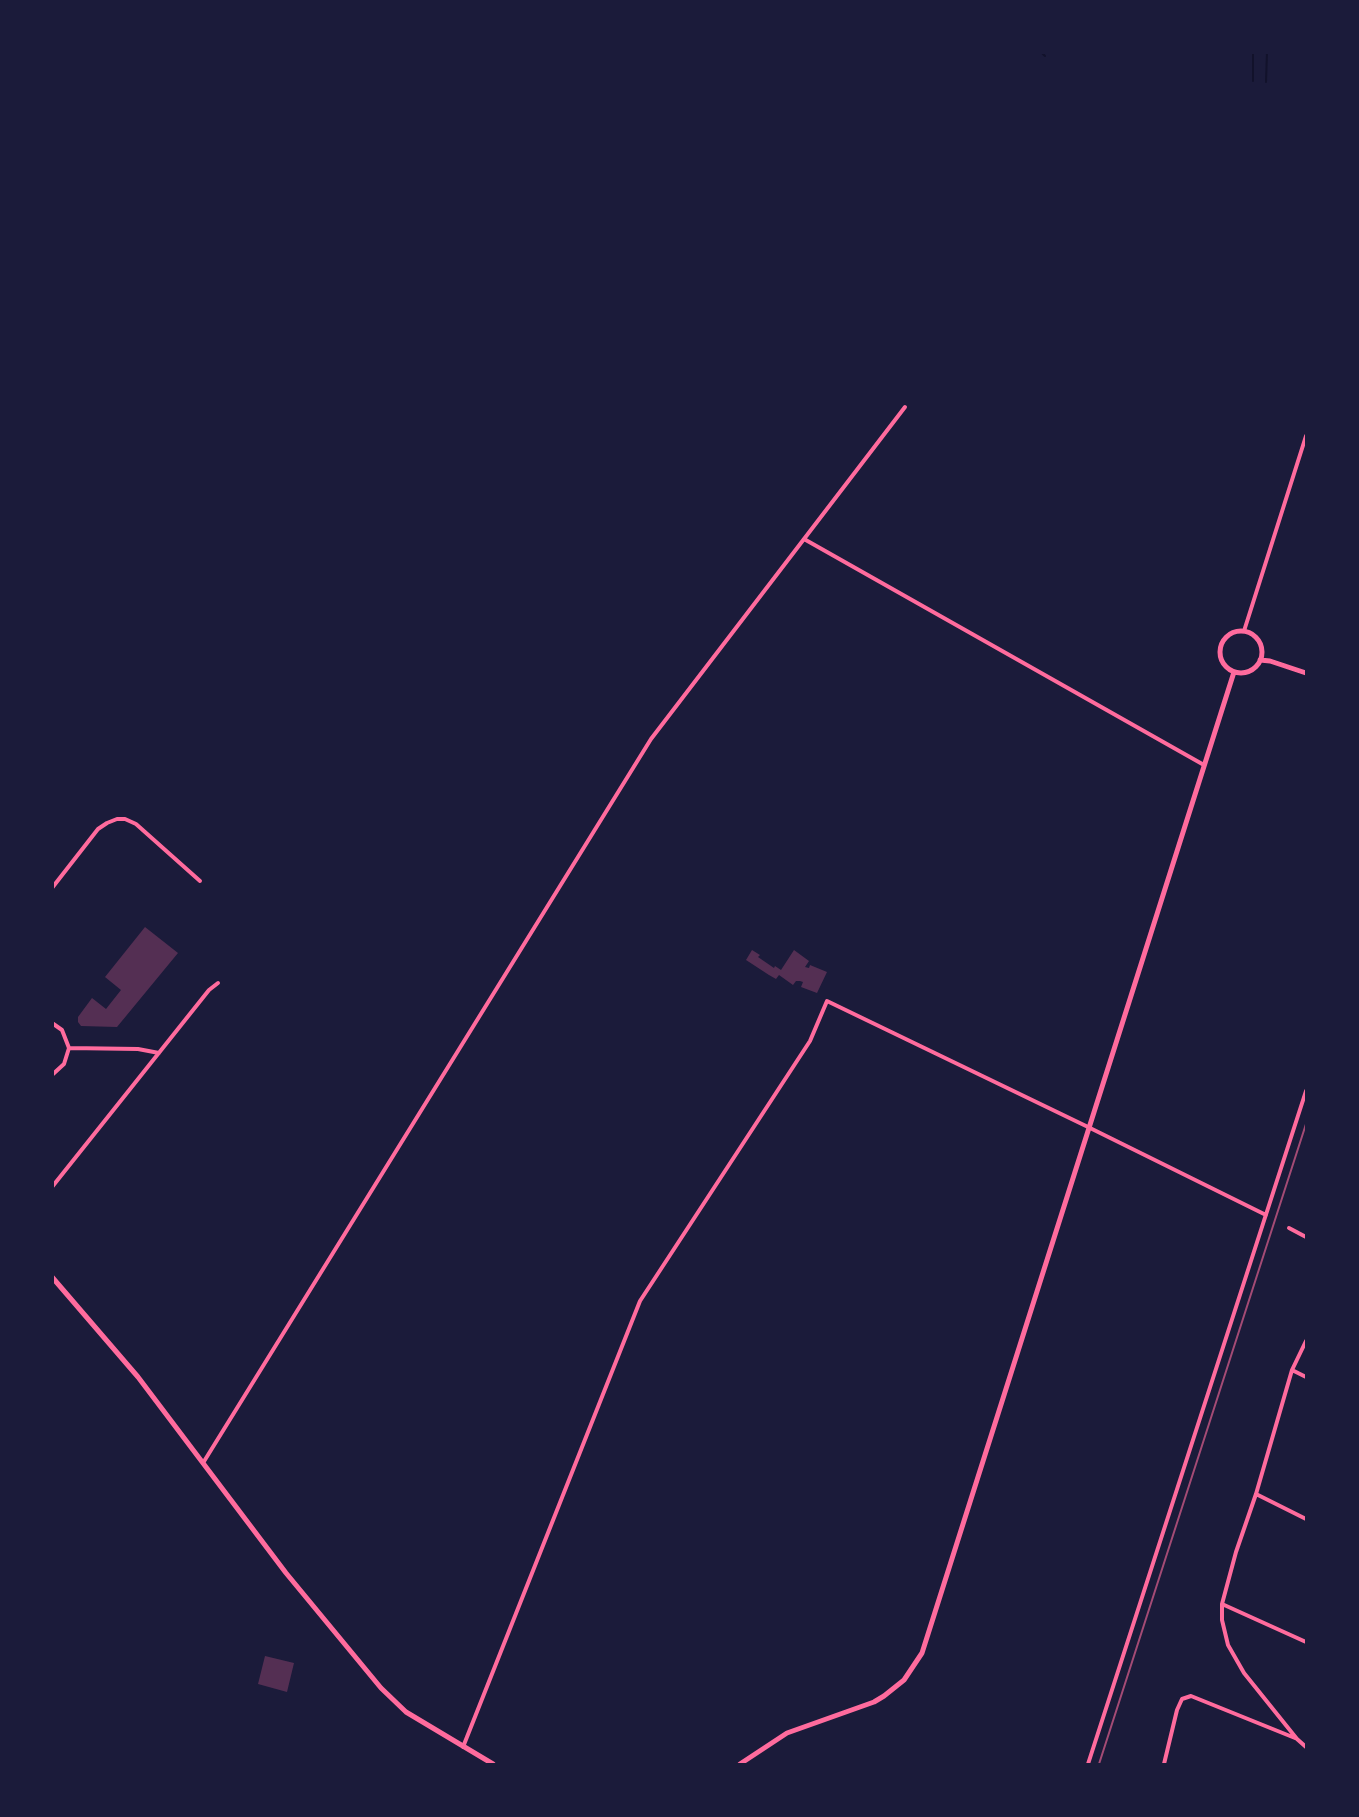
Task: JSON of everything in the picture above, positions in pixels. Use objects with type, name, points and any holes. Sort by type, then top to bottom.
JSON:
[{"type":"street","points":[[203,1463],[651,739],[905,407]]},
{"type":"street","points":[[1244,631],[1306,436]]},
{"type":"street","points":[[804,538],[1204,765]]},
{"type":"street","points":[[1250,632],[1260,641],[1262,647],[1260,660],[1257,665],[1246,672],[1234,672],[1223,663],[1221,644],[1230,633],[1250,632]]},
{"type":"street","points":[[1260,660],[1306,673]]},
{"type":"street","points":[[740,1764],[787,1733],[874,1702],[904,1680],[917,1663],[1234,672]]},
{"type":"street","points":[[52,888],[98,829],[107,822],[117,819],[125,819],[136,824],[200,881]]},
{"type":"street","points":[[52,1187],[209,990],[218,983]]},
{"type":"street","points":[[463,1747],[640,1301],[810,1041],[827,1001],[1266,1215]]},
{"type":"street","points":[[52,1023],[62,1030],[69,1048],[64,1064],[52,1075]]},
{"type":"street","points":[[69,1048],[138,1049],[159,1053]]},
{"type":"street","points":[[1088,1764],[1306,1091]]},
{"type":"street","points":[[1289,1228],[1306,1237]]},
{"type":"street","points":[[52,1277],[138,1377],[286,1573],[381,1688],[406,1712],[493,1764]]},
{"type":"street","points":[[1297,1739],[1239,1665],[1225,1636],[1222,1604],[1292,1370],[1306,1341]]},
{"type":"street","points":[[1292,1370],[1306,1377]]},
{"type":"street","points":[[1256,1494],[1306,1519]]},
{"type":"street","points":[[1222,1604],[1306,1642]]},
{"type":"street","points":[[1164,1764],[1177,1710],[1182,1699],[1191,1696],[1297,1739],[1306,1745]]},
{"type":"building","points":[[145,927],[178,953],[117,1027],[81,1026],[78,1017],[92,998],[106,1009],[121,990],[105,977]]},
{"type":"building","points":[[752,950],[760,955],[758,957],[781,970],[794,950],[809,961],[805,967],[809,968],[810,965],[827,972],[817,993],[801,987],[803,982],[796,981],[793,985],[779,975],[776,979],[746,960]]},
{"type":"building","points":[[265,1656],[294,1663],[287,1692],[258,1684]]},
{"type":"waterway","points":[[1041,52],[1045,56]]},
{"type":"waterway","points":[[1253,52],[1253,81]]},
{"type":"waterway","points":[[1266,82],[1267,52]]},
{"type":"railway","points":[[1099,1764],[1306,1124]]}]
